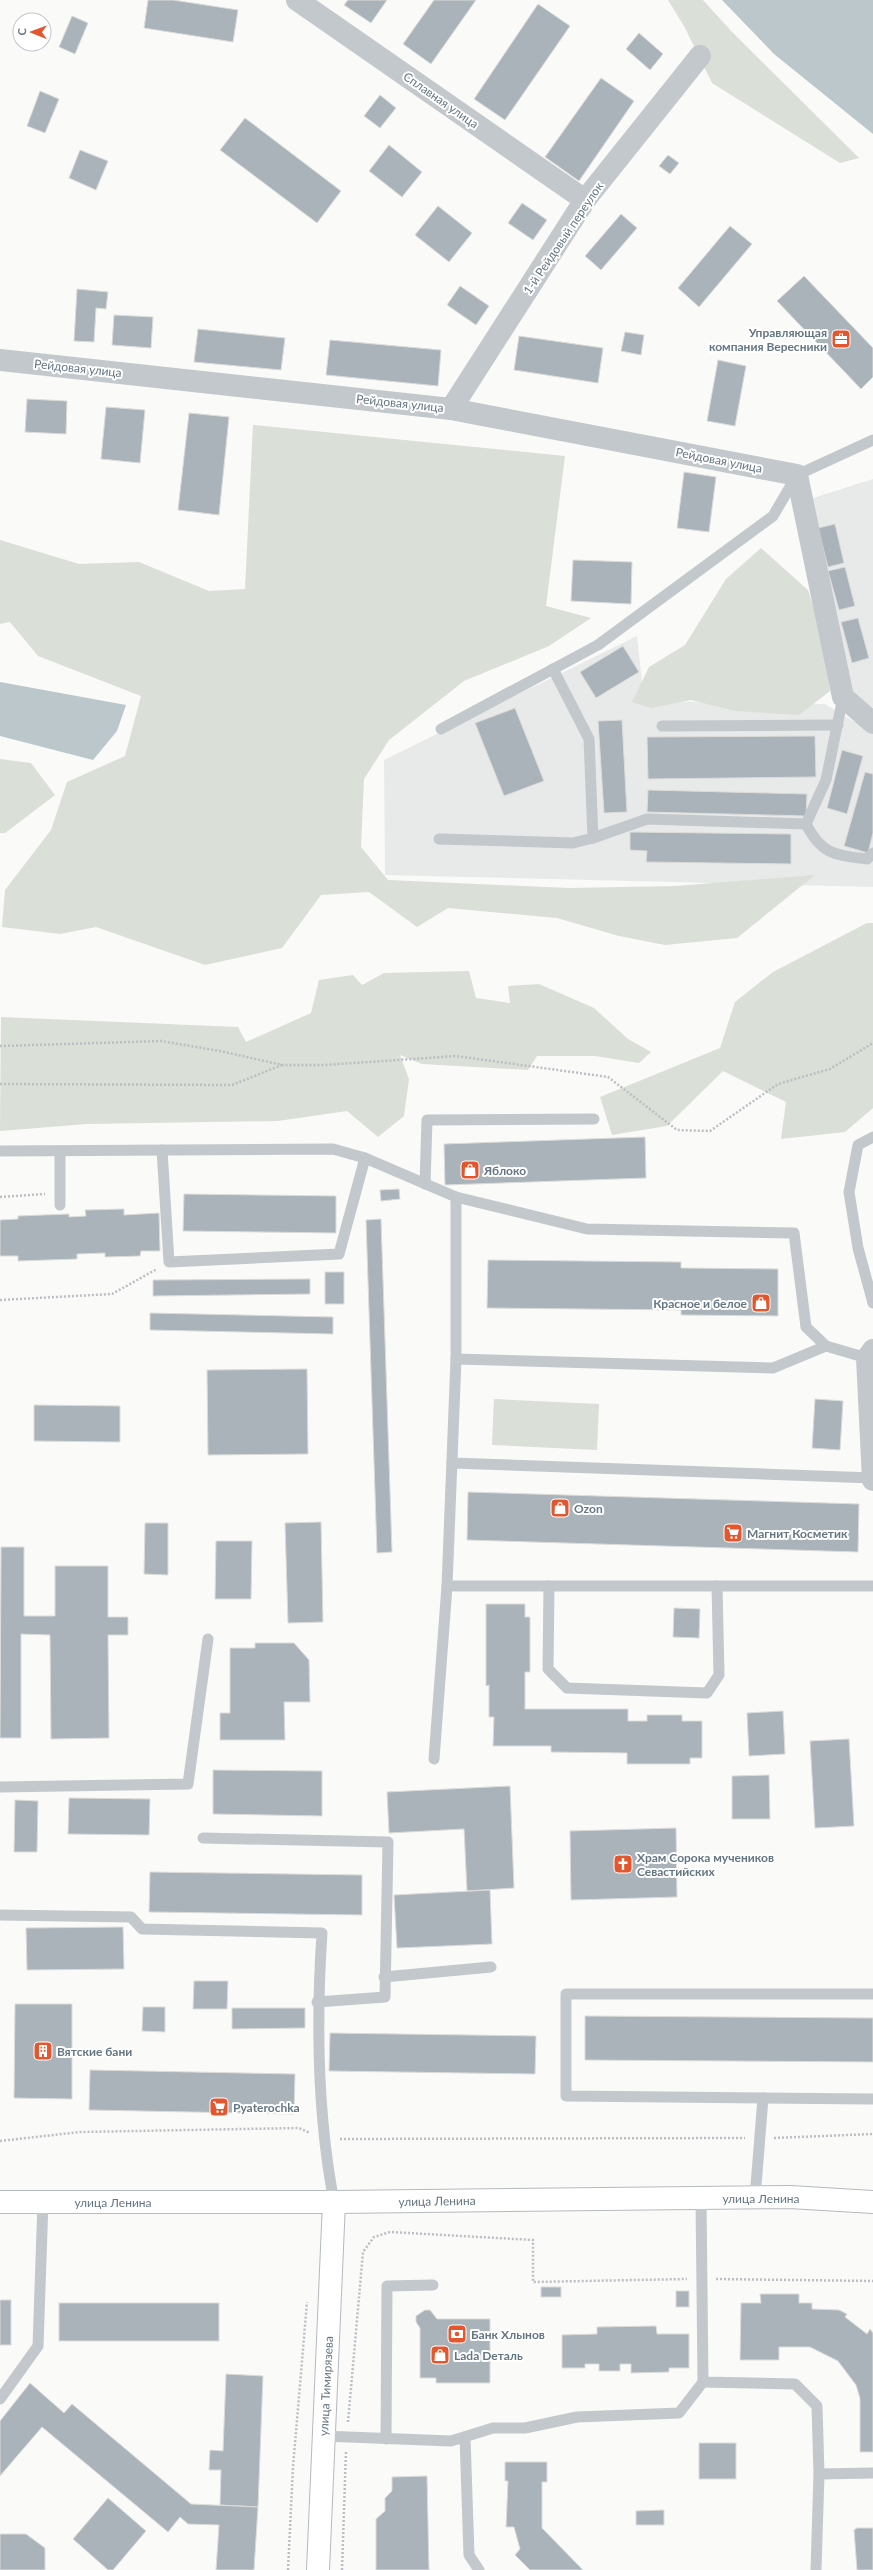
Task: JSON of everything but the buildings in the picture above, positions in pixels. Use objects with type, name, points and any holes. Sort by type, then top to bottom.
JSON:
[{"type":"main road","name":"улица Ленина","points":[[0,2202],[334,2202],[755,2198],[873,2202]]},
{"type":"main road","name":"улица Тимирязева","points":[[318,2570],[334,2202]]},
{"type":"street","name":"Сплавная улица","points":[[297,0],[585,200]]},
{"type":"street","name":"1-й Рейдовый переулок","points":[[451,409],[585,200],[700,56]]},
{"type":"street","name":"Рейдовая улица","points":[[0,360],[451,409],[797,475]]},
{"type":"street","points":[[797,475],[843,698],[873,723]]},
{"type":"street","points":[[871,1364],[873,1479]]},
{"type":"lane","points":[[441,729],[598,645],[773,516],[797,475],[873,440]]},
{"type":"lane","points":[[553,669],[589,739],[593,838]]},
{"type":"lane","points":[[806,824],[826,780],[843,698]]},
{"type":"lane","points":[[662,726],[838,725]]},
{"type":"lane","points":[[438,839],[573,842],[593,838],[647,820],[806,824]]},
{"type":"lane","points":[[806,824],[816,842],[837,855],[867,859],[873,853]]},
{"type":"lane","points":[[425,1184],[427,1120],[594,1119]]},
{"type":"lane","points":[[873,1137],[858,1145],[849,1192],[858,1248],[870,1283],[873,1304]]},
{"type":"lane","points":[[0,1151],[333,1149],[365,1158],[456,1197],[587,1229],[794,1233],[806,1327],[826,1346],[871,1364]]},
{"type":"lane","points":[[162,1150],[169,1262],[339,1254],[365,1158]]},
{"type":"lane","points":[[60,1151],[60,1205]]},
{"type":"lane","points":[[434,1759],[447,1586],[452,1463],[456,1359],[456,1197]]},
{"type":"lane","points":[[456,1359],[773,1368],[826,1346]]},
{"type":"lane","points":[[452,1463],[873,1479]]},
{"type":"lane","points":[[447,1586],[873,1586]]},
{"type":"lane","points":[[549,1586],[548,1669],[567,1688],[707,1693],[718,1675],[717,1586]]},
{"type":"lane","points":[[0,1787],[188,1784],[208,1639]]},
{"type":"lane","points":[[203,1838],[388,1842],[384,1977],[385,1997],[317,2002]]},
{"type":"lane","points":[[0,1915],[131,1917],[142,1929],[322,1932],[317,2002],[318,2065],[325,2139],[334,2202]]},
{"type":"lane","points":[[384,1977],[491,1967]]},
{"type":"lane","points":[[873,1994],[566,1994],[566,2096],[873,2100]]},
{"type":"lane","points":[[755,2198],[764,2098]]},
{"type":"lane","points":[[323,2436],[450,2441],[493,2428],[525,2428],[577,2417],[679,2413],[703,2382],[700,2198]]},
{"type":"lane","points":[[0,2399],[38,2346],[43,2202]]},
{"type":"lane","points":[[386,2439],[387,2286],[433,2285]]},
{"type":"lane","points":[[703,2382],[795,2384],[817,2406],[819,2474],[816,2570]]},
{"type":"lane","points":[[464,2437],[469,2555],[479,2570]]},
{"type":"lane","points":[[819,2474],[873,2473]]},
{"type":"path","points":[[0,1046],[161,1041],[220,1051],[282,1065],[325,1065],[456,1056],[608,1077],[677,1130],[710,1131],[778,1084],[830,1069],[873,1042]]},
{"type":"path","points":[[0,1084],[232,1084],[282,1065]]},
{"type":"path","points":[[0,1197],[60,1194]]},
{"type":"path","points":[[0,1300],[112,1294],[169,1262]]},
{"type":"path","points":[[0,2141],[80,2132],[299,2128],[325,2139],[760,2138],[873,2134]]},
{"type":"path","points":[[342,2570],[347,2437],[363,2252],[374,2237],[390,2232],[533,2240],[533,2282],[701,2278],[873,2281]]},
{"type":"path","points":[[288,2570],[293,2467],[308,2296]]},
{"type":"shaded area","points":[[668,0],[703,0],[733,33],[859,158],[840,163],[712,83],[684,26]]},
{"type":"shaded area","points":[[722,0],[873,0],[873,134],[774,54]]},
{"type":"shaded area","points":[[253,425],[565,456],[546,606],[591,618],[549,646],[464,681],[389,740],[364,779],[361,847],[388,880],[569,888],[675,886],[815,875],[737,938],[665,945],[619,936],[557,918],[448,908],[417,927],[369,892],[321,895],[282,948],[205,965],[96,927],[60,934],[2,927],[5,890],[51,830],[67,782],[125,756],[141,696],[38,656],[10,622],[0,624],[0,540],[79,564],[139,562],[209,591],[245,589]]},
{"type":"shaded area","points":[[873,479],[873,708],[852,694],[810,499]]},
{"type":"shaded area","points":[[761,548],[808,590],[823,636],[830,691],[799,715],[735,711],[691,700],[651,708],[632,702],[649,667],[685,645],[726,579]]},
{"type":"shaded area","points":[[637,636],[644,701],[825,704],[873,733],[873,887],[385,875],[384,760]]},
{"type":"shaded area","points":[[0,682],[126,705],[117,731],[93,760],[0,736]]},
{"type":"shaded area","points":[[0,759],[31,763],[55,795],[5,833],[0,833]]},
{"type":"shaded area","points":[[867,923],[873,923],[873,1108],[845,1132],[781,1139],[786,1102],[723,1071],[667,1126],[612,1135],[600,1097],[720,1048],[735,1002],[773,972]]},
{"type":"shaded area","points":[[469,971],[476,998],[510,1003],[508,986],[539,984],[594,1008],[628,1039],[651,1052],[639,1063],[595,1056],[537,1056],[528,1070],[422,1064],[400,1055],[409,1079],[404,1116],[378,1137],[347,1111],[278,1121],[87,1124],[0,1131],[1,1017],[238,1027],[246,1042],[311,1013],[319,980],[353,975],[362,985],[384,973]]},
{"type":"shaded area","points":[[494,1399],[599,1404],[597,1450],[492,1445]]},
{"type":"place","name":"Управляющая компания Вересники","points":[[841,339]]},
{"type":"place","name":"Яблоко","points":[[470,1170]]},
{"type":"place","name":"Красное и белое","points":[[761,1303]]},
{"type":"place","name":"Ozon","points":[[560,1508]]},
{"type":"place","name":"Магнит Косметик","points":[[733,1533]]},
{"type":"place","name":"Храм Сорока мучеников Севастийских","points":[[623,1864]]},
{"type":"place","name":"Вятские бани","points":[[43,2051]]},
{"type":"place","name":"Pyaterochka","points":[[219,2107]]},
{"type":"place","name":"Банк Хлынов","points":[[457,2334]]},
{"type":"place","name":"Lada Dеталь","points":[[440,2355]]}]
